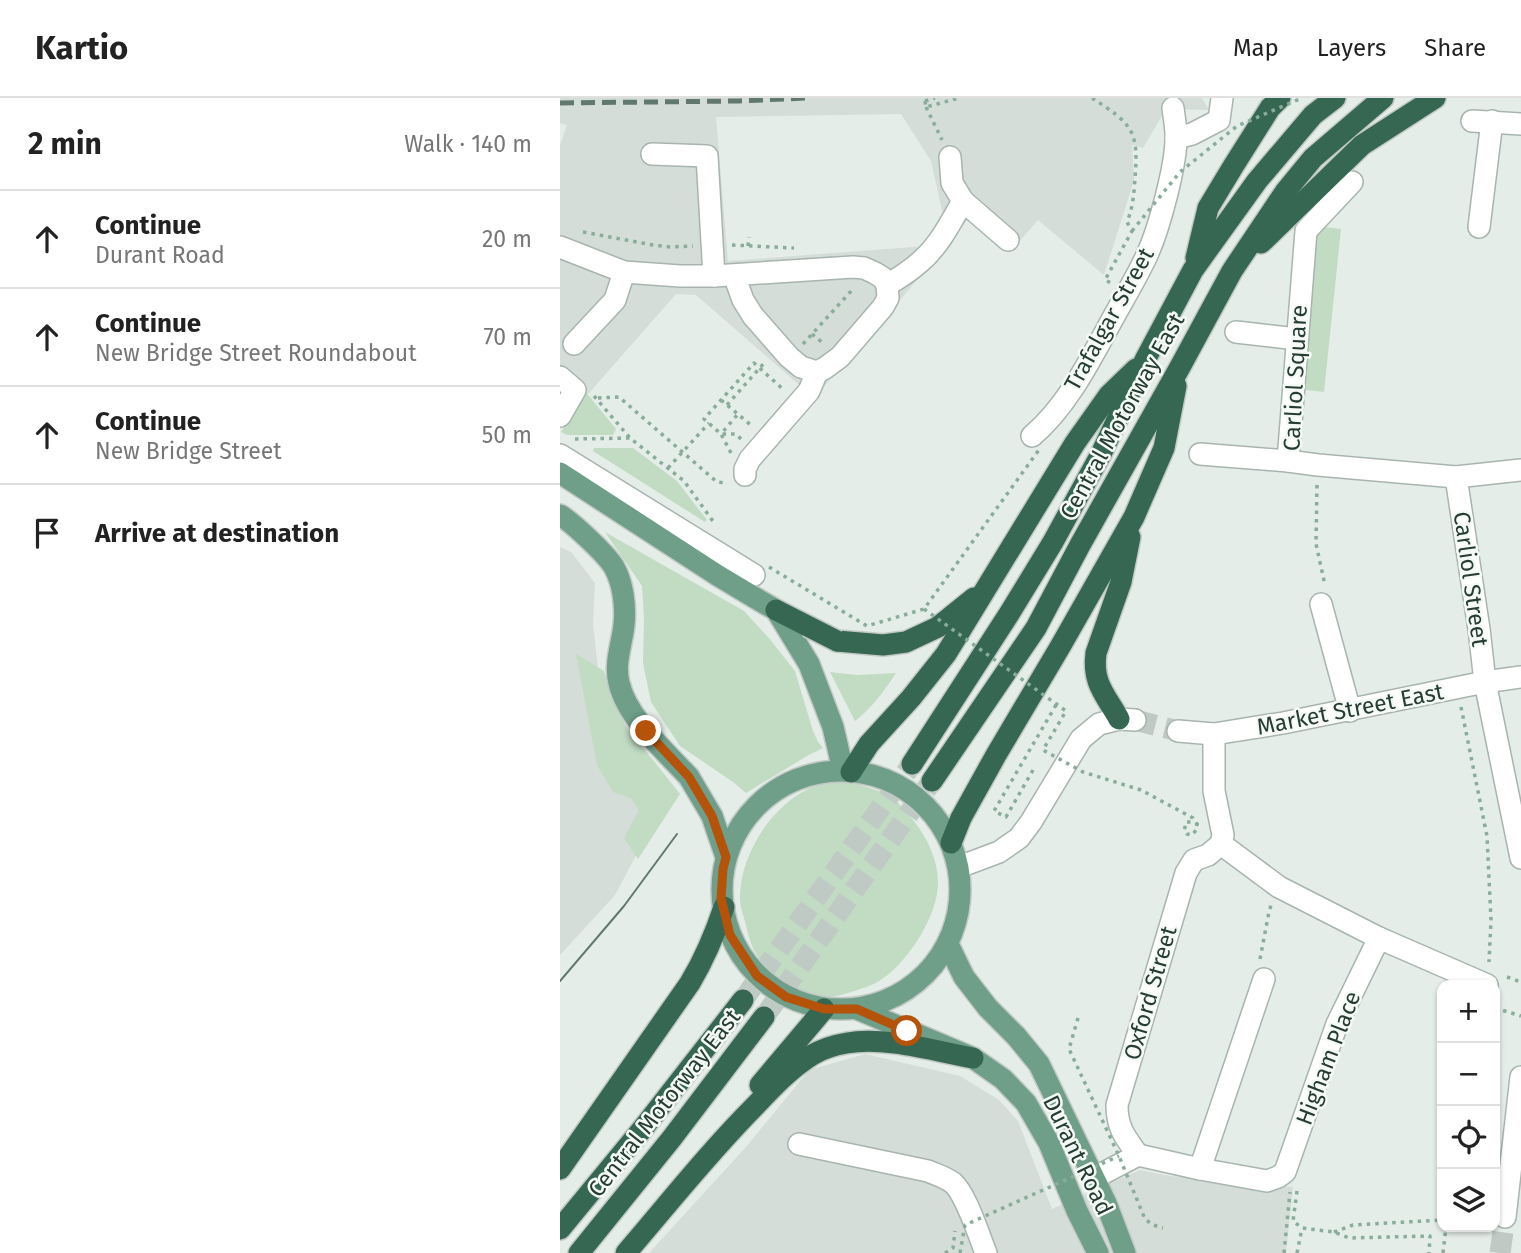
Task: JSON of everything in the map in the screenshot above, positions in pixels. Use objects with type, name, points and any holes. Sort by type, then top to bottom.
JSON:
[{"type":"highway","name":"Central Motorway East","points":[[912,764],[1053,542],[1101,454],[1144,360],[1194,270],[1257,181],[1313,115],[1335,98]]},
{"type":"highway","name":"Central Motorway East","points":[[932,781],[1036,628],[1232,271],[1284,192],[1313,158],[1383,98]]},
{"type":"highway","points":[[1232,271],[1362,145],[1435,98]]},
{"type":"highway","points":[[1194,270],[1208,208],[1275,103]]},
{"type":"highway","points":[[847,771],[946,654],[1074,443],[1109,395],[1144,360]]},
{"type":"highway","points":[[951,843],[961,818],[996,755],[1134,517],[1164,448],[1180,367]]},
{"type":"highway","points":[[1127,719],[1100,688],[1094,665],[1121,582],[1134,517]]},
{"type":"highway","points":[[767,605],[837,641],[883,645],[906,642],[938,628],[986,588]]},
{"type":"highway","points":[[560,1169],[690,983],[713,939],[724,907]]},
{"type":"highway","name":"Central Motorway East","points":[[560,1229],[743,1000]]},
{"type":"highway","points":[[733,1128],[760,1085],[824,1009]]},
{"type":"highway","name":"Central Motorway East","points":[[579,1253],[672,1138],[764,1017]]},
{"type":"highway","points":[[626,1253],[733,1128],[796,1067],[813,1055],[832,1046],[864,1041],[899,1044],[973,1058]]},
{"type":"main road","points":[[560,473],[767,605],[808,664],[847,771]]},
{"type":"main road","points":[[560,515],[613,566],[623,593],[625,623],[617,663],[619,683],[627,704],[646,731],[689,777],[712,816],[726,857]]},
{"type":"main road","points":[[847,771],[877,776],[912,794],[941,824],[959,867],[961,895],[948,944],[920,980],[885,1002],[857,1009],[824,1009],[786,997],[757,976],[730,935],[721,898],[723,869],[726,857],[749,813],[778,789],[803,777],[847,771]]},
{"type":"main road","name":"Durant Road","points":[[948,944],[964,976],[982,1001],[1016,1036],[1039,1065],[1106,1203],[1125,1253]]},
{"type":"main road","name":"Durant Road","points":[[857,1009],[973,1058],[1003,1079],[1026,1103],[1049,1143],[1098,1253]]},
{"type":"street","points":[[1176,138],[1192,134],[1219,120],[1222,98]]},
{"type":"street","name":"Trafalgar Street","points":[[1037,442],[1096,348],[1148,254],[1170,175],[1176,138],[1174,108]]},
{"type":"street","points":[[1479,227],[1482,121],[1521,124]]},
{"type":"street","points":[[652,154],[707,156],[724,275],[753,316],[785,353],[801,367],[817,372]]},
{"type":"street","points":[[950,157],[952,183],[963,201],[1007,240]]},
{"type":"street","name":"Carliol Square","points":[[1352,182],[1306,231],[1288,461],[1318,466],[1456,477],[1521,470]]},
{"type":"street","points":[[887,285],[927,256],[947,230],[963,201]]},
{"type":"street","points":[[560,247],[624,272],[680,276],[853,267],[864,268],[883,278],[887,285],[888,298],[879,312],[840,357],[817,372],[809,391],[738,477]]},
{"type":"street","points":[[574,344],[615,300],[624,272]]},
{"type":"street","points":[[1236,332],[1297,339]]},
{"type":"street","points":[[560,377],[575,390],[560,416]]},
{"type":"street","points":[[561,447],[762,571]]},
{"type":"street","points":[[1200,454],[1288,461]]},
{"type":"street","name":"Carliol Street","points":[[1456,477],[1485,682],[1521,858]]},
{"type":"street","points":[[1321,604],[1350,710]]},
{"type":"street","name":"Market Street East","points":[[1178,731],[1214,734],[1521,677]]},
{"type":"street","points":[[959,867],[999,852],[1019,838],[1081,739],[1099,724],[1127,719]]},
{"type":"street","points":[[1214,734],[1214,791],[1223,835],[1221,844],[1279,887],[1379,938],[1488,978]]},
{"type":"street","name":"Oxford Street","points":[[1128,1156],[1124,1135],[1117,1121],[1117,1105],[1144,995],[1186,873],[1195,860],[1208,855],[1221,844]]},
{"type":"street","name":"Higham Place","points":[[1285,1180],[1337,1024],[1379,938]]},
{"type":"street","points":[[1200,1169],[1264,979]]},
{"type":"street","points":[[1505,1217],[1521,1077]]},
{"type":"street","points":[[799,1144],[928,1171],[943,1177],[954,1185],[961,1195],[986,1253]]},
{"type":"street","points":[[1094,1178],[1128,1156],[1267,1181],[1285,1180]]},
{"type":"path","points":[[935,98],[925,101],[926,107],[950,157]]},
{"type":"path","points":[[926,107],[959,98]]},
{"type":"path","points":[[1093,98],[1121,118],[1135,140],[1137,152],[1134,197],[1127,222],[1132,231]]},
{"type":"path","points":[[1115,285],[1105,280],[1132,231],[1180,172],[1237,127],[1302,98]]},
{"type":"path","points":[[597,234],[653,245],[683,246]]},
{"type":"path","points":[[732,246],[748,246],[749,237]]},
{"type":"path","points":[[727,405],[759,368],[785,353],[853,289],[853,267]]},
{"type":"path","points":[[731,458],[722,434],[704,419],[754,363],[799,403]]},
{"type":"path","points":[[597,398],[619,397],[717,482],[725,483],[738,477]]},
{"type":"path","points":[[721,400],[738,414],[761,446]]},
{"type":"path","points":[[722,434],[738,414]]},
{"type":"path","points":[[668,468],[709,423]]},
{"type":"path","points":[[722,434],[736,435],[761,446]]},
{"type":"path","points":[[561,447],[630,438],[684,481],[719,530]]},
{"type":"path","points":[[762,571],[867,626],[924,609],[1037,442]]},
{"type":"path","points":[[1318,466],[1315,544],[1326,583],[1321,604]]},
{"type":"path","points":[[924,609],[1066,711],[1043,750],[1083,772],[1141,790],[1193,818],[1197,824],[1197,829],[1192,835],[1187,834],[1184,830],[1186,822],[1191,822],[1200,825]]},
{"type":"path","points":[[1458,688],[1487,836],[1491,920],[1488,978]]},
{"type":"path","points":[[1033,770],[1006,817],[994,811],[1057,704]]},
{"type":"path","points":[[1264,979],[1257,972],[1269,912]]},
{"type":"path","points":[[1500,1010],[1521,1016]]},
{"type":"path","points":[[1078,1018],[1069,1049],[1128,1156],[1145,1219],[1163,1228]]},
{"type":"path","points":[[960,1253],[965,1225],[1128,1156]]},
{"type":"path","points":[[1284,1253],[1285,1180],[1296,1183],[1293,1221],[1301,1227],[1334,1232],[1349,1238],[1430,1236],[1429,1253]]},
{"type":"path","points":[[1334,1232],[1353,1225],[1437,1220]]},
{"type":"path","points":[[1297,1253],[1301,1227]]},
{"type":"path","points":[[1443,1253],[1445,1232]]},
{"type":"shaded area","points":[[560,98],[1202,98],[1209,110],[1166,109],[1143,148],[1132,145],[1134,180],[1104,275],[1038,220],[1011,251],[970,217],[814,398],[696,295],[676,294],[589,393],[560,412],[560,145],[567,125],[560,123]],"holes":[[[901,114],[931,161],[943,215],[926,246],[728,261],[716,117]]]},
{"type":"shaded area","points":[[560,547],[571,552],[595,583],[593,624],[599,677],[655,820],[615,895],[560,955]]},
{"type":"shaded area","points":[[865,1054],[960,1076],[999,1100],[1018,1121],[1052,1209],[1140,1170],[1170,1176],[1293,1187],[1286,1253],[649,1253],[746,1147],[809,1070]]},
{"type":"green space","points":[[1314,226],[1341,229],[1324,392],[1298,389]]},
{"type":"green space","points":[[585,391],[616,429],[613,435],[567,435],[561,432]]},
{"type":"green space","points":[[594,448],[633,448],[677,481],[707,520],[705,522],[593,451]]},
{"type":"green space","points":[[605,532],[744,611],[795,671],[813,731],[823,748],[746,793],[680,746],[651,702],[643,663],[642,586]]},
{"type":"green space","points":[[576,654],[604,671],[611,697],[626,726],[680,794],[638,859],[624,838],[639,810],[631,798],[613,792],[597,765]]},
{"type":"green space","points":[[830,672],[857,675],[896,673],[867,711],[855,721]]},
{"type":"green space","points":[[846,780],[890,797],[898,802],[913,820],[934,857],[938,874],[937,896],[918,940],[887,976],[850,993],[814,997],[801,994],[787,985],[757,955],[750,942],[741,906],[741,882],[745,865],[761,832],[785,804],[815,786]]},
{"type":"tunnel","points":[[1135,720],[1178,731]]},
{"type":"tunnel","points":[[743,1000],[912,764]]},
{"type":"tunnel","points":[[764,1017],[932,781]]},
{"type":"tunnel","points":[[1500,1253],[1505,1217]]},
{"type":"tram line","points":[[560,981],[624,906],[677,834]]},
{"type":"railway","points":[[560,103],[806,98]]},
{"type":"route","points":[[646,731],[689,777],[712,816],[726,857],[721,898],[730,935],[757,976],[786,997],[824,1009],[857,1009],[907,1031]]}]
